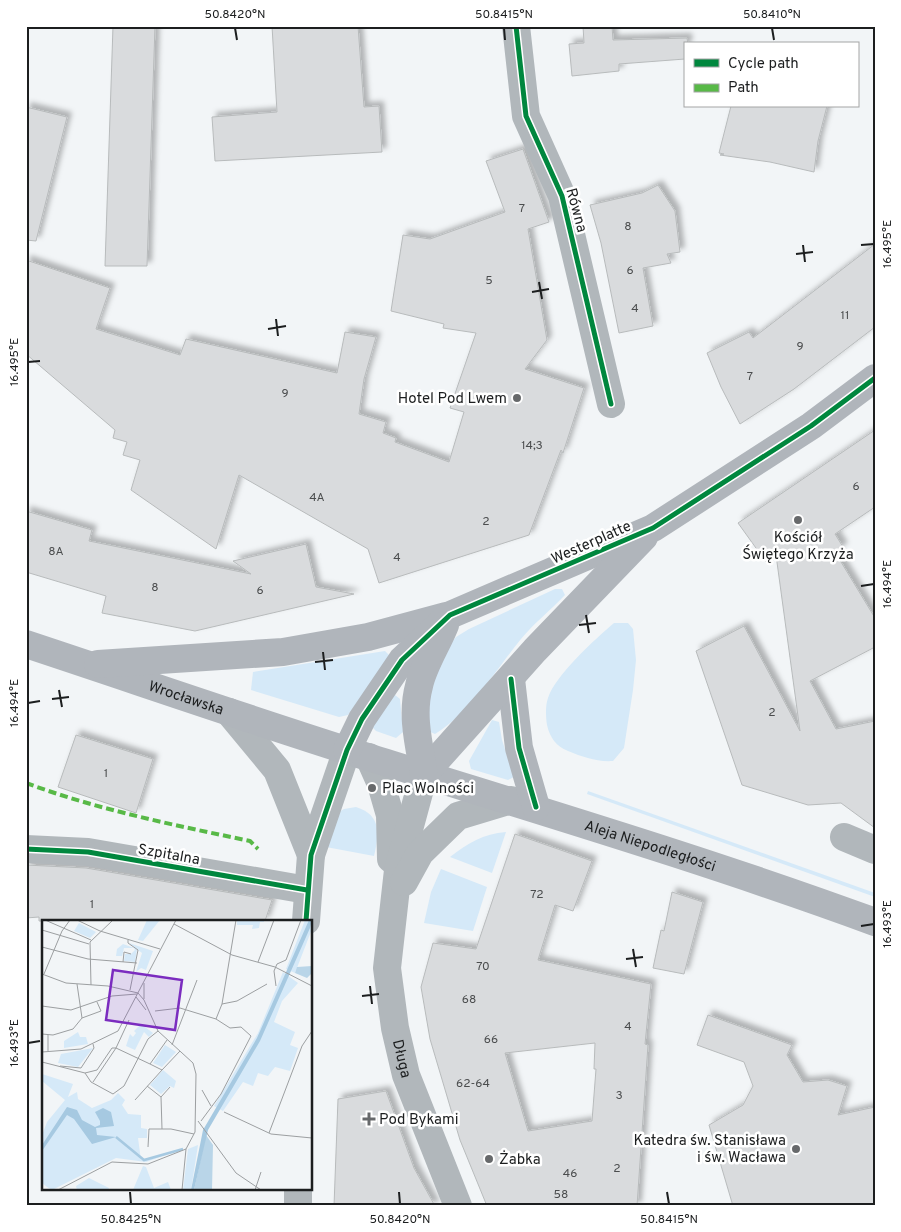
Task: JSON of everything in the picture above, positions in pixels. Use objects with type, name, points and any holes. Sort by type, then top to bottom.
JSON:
[{"type":"street","name":"Równa","points":[[516,26],[526,116],[562,196],[611,404]]},
{"type":"street","name":"Westerplatte","points":[[358,754],[362,719],[402,660],[450,615],[653,528],[811,426],[875,378]]},
{"type":"street","name":"Westerplatte","points":[[424,774],[535,650],[653,528]]},
{"type":"street","points":[[88,664],[283,652],[368,637],[450,615]]},
{"type":"street","points":[[424,774],[416,730],[415,712],[419,685],[450,615]]},
{"type":"street","name":"Wrocławska","points":[[26,644],[358,754]]},
{"type":"street","points":[[511,679],[523,804]]},
{"type":"street","points":[[229,712],[277,770],[311,855]]},
{"type":"street","points":[[306,920],[311,855],[358,754]]},
{"type":"street","name":"Aleja Niepodległości","points":[[358,754],[523,804],[761,880],[875,922]]},
{"type":"street","name":"Długa","points":[[358,754],[382,784],[390,814],[393,903]]},
{"type":"street","name":"Długa","points":[[424,774],[405,838],[393,903],[388,968],[395,1028],[406,1075],[458,1206]]},
{"type":"street","name":"Długa","points":[[393,903],[420,853],[438,833],[458,816],[523,804]]},
{"type":"street","points":[[844,837],[875,850]]},
{"type":"street","name":"Szpitalna","points":[[26,849],[88,852],[307,890]]},
{"type":"street","points":[[298,1190],[298,1206]]},
{"type":"shaded area","points":[[555,589],[562,589],[565,595],[526,633],[471,703],[448,725],[435,734],[428,731],[426,703],[444,652],[456,637],[469,629]]},
{"type":"shaded area","points":[[614,623],[628,623],[633,629],[636,660],[624,748],[613,761],[601,761],[574,753],[557,744],[552,738],[547,725],[546,705],[552,689],[567,669]]},
{"type":"shaded area","points":[[385,651],[389,655],[388,661],[348,715],[339,717],[251,690],[253,672]]},
{"type":"shaded area","points":[[395,695],[400,699],[403,732],[396,738],[376,731],[372,727]]},
{"type":"shaded area","points":[[492,720],[499,722],[502,740],[514,777],[508,780],[471,769],[469,761]]},
{"type":"shaded area","points":[[588,791],[875,893],[875,897],[587,794]]},
{"type":"shaded area","points":[[356,807],[370,815],[377,827],[374,856],[326,847],[334,815],[344,809]]},
{"type":"shaded area","points":[[506,832],[492,873],[450,857],[476,840]]},
{"type":"shaded area","points":[[441,869],[487,887],[473,931],[424,923],[431,892]]},
{"type":"building","points":[[113,26],[155,26],[147,266],[105,266]]},
{"type":"building","points":[[272,26],[358,26],[364,107],[379,106],[382,152],[215,161],[212,117],[277,112]]},
{"type":"building","points":[[583,26],[612,26],[613,40],[687,38],[688,42],[684,42],[684,59],[619,64],[619,71],[572,76],[569,44],[584,43]]},
{"type":"building","points":[[26,107],[67,117],[36,241],[26,240]]},
{"type":"building","points":[[730,108],[826,108],[818,141],[814,172],[770,162],[720,155],[724,154],[719,153]]},
{"type":"building","points":[[523,149],[549,222],[528,229],[547,340],[525,369],[584,388],[563,453],[561,450],[529,535],[379,583],[368,549],[239,475],[216,549],[131,490],[140,460],[123,455],[127,442],[113,438],[115,430],[26,354],[26,260],[110,288],[96,329],[180,355],[186,339],[337,373],[345,332],[376,337],[364,379],[359,414],[386,422],[383,433],[396,438],[395,442],[449,462],[464,412],[450,408],[476,333],[443,328],[444,324],[391,311],[403,235],[430,239],[505,212],[486,161]]},
{"type":"building","points":[[658,185],[675,211],[680,252],[667,254],[671,263],[643,268],[653,326],[619,333],[601,243],[590,205],[642,193]]},
{"type":"building","points":[[875,244],[875,327],[794,389],[740,424],[721,387],[707,353],[749,332],[753,338]]},
{"type":"building","points":[[875,430],[875,507],[835,534],[843,547],[835,552],[875,618],[875,647],[810,681],[836,729],[875,721],[875,828],[841,803],[808,805],[742,785],[696,651],[744,626],[800,731],[776,555],[766,562],[738,523]]},
{"type":"building","points":[[26,511],[92,530],[89,541],[251,574],[233,561],[306,544],[316,587],[354,594],[195,631],[102,613],[106,596],[26,572]]},
{"type":"building","points":[[76,735],[153,759],[136,813],[58,787]]},
{"type":"building","points":[[515,834],[592,861],[573,911],[555,905],[538,960],[651,984],[645,1044],[648,1045],[637,1206],[487,1206],[460,1140],[430,1039],[421,987],[433,943],[476,949]],"holes":[[[595,1043],[594,1069],[596,1069],[592,1121],[528,1131],[505,1053]]]},
{"type":"building","points":[[26,865],[86,868],[272,900],[265,920],[39,921],[39,917],[26,918]]},
{"type":"building","points":[[672,892],[703,902],[684,974],[653,968],[661,930],[664,931]]},
{"type":"building","name":"Katedra św. Stanisława i św. Wacława","points":[[708,1015],[792,1045],[787,1055],[803,1082],[828,1080],[847,1086],[838,1115],[875,1107],[875,1206],[733,1206],[709,1125],[743,1105],[753,1086],[744,1062],[697,1045]]},
{"type":"building","points":[[386,1091],[414,1168],[435,1206],[334,1206],[338,1099]]},
{"type":"marked path","points":[[26,783],[109,809],[250,841],[258,849]]},
{"type":"cycle path","points":[[516,26],[526,116],[562,196],[611,404]]},
{"type":"cycle path","points":[[306,920],[311,855],[347,750],[362,719],[402,660],[450,615],[653,528],[811,426],[875,378]]},
{"type":"cycle path","points":[[511,679],[519,748],[536,807]]},
{"type":"cycle path","points":[[26,849],[88,852],[307,890]]},
{"type":"place","name":"Hotel Pod Lwem","points":[[517,398]]},
{"type":"place","name":"Kościół Świętego Krzyża","points":[[798,520]]},
{"type":"place","name":"Plac Wolności","points":[[372,788]]},
{"type":"place","name":"Pod Bykami","points":[[369,1119]]},
{"type":"place","name":"Katedra św. Stanisława i św. Wacława","points":[[796,1149]]},
{"type":"place","name":"Żabka","points":[[489,1159]]}]
